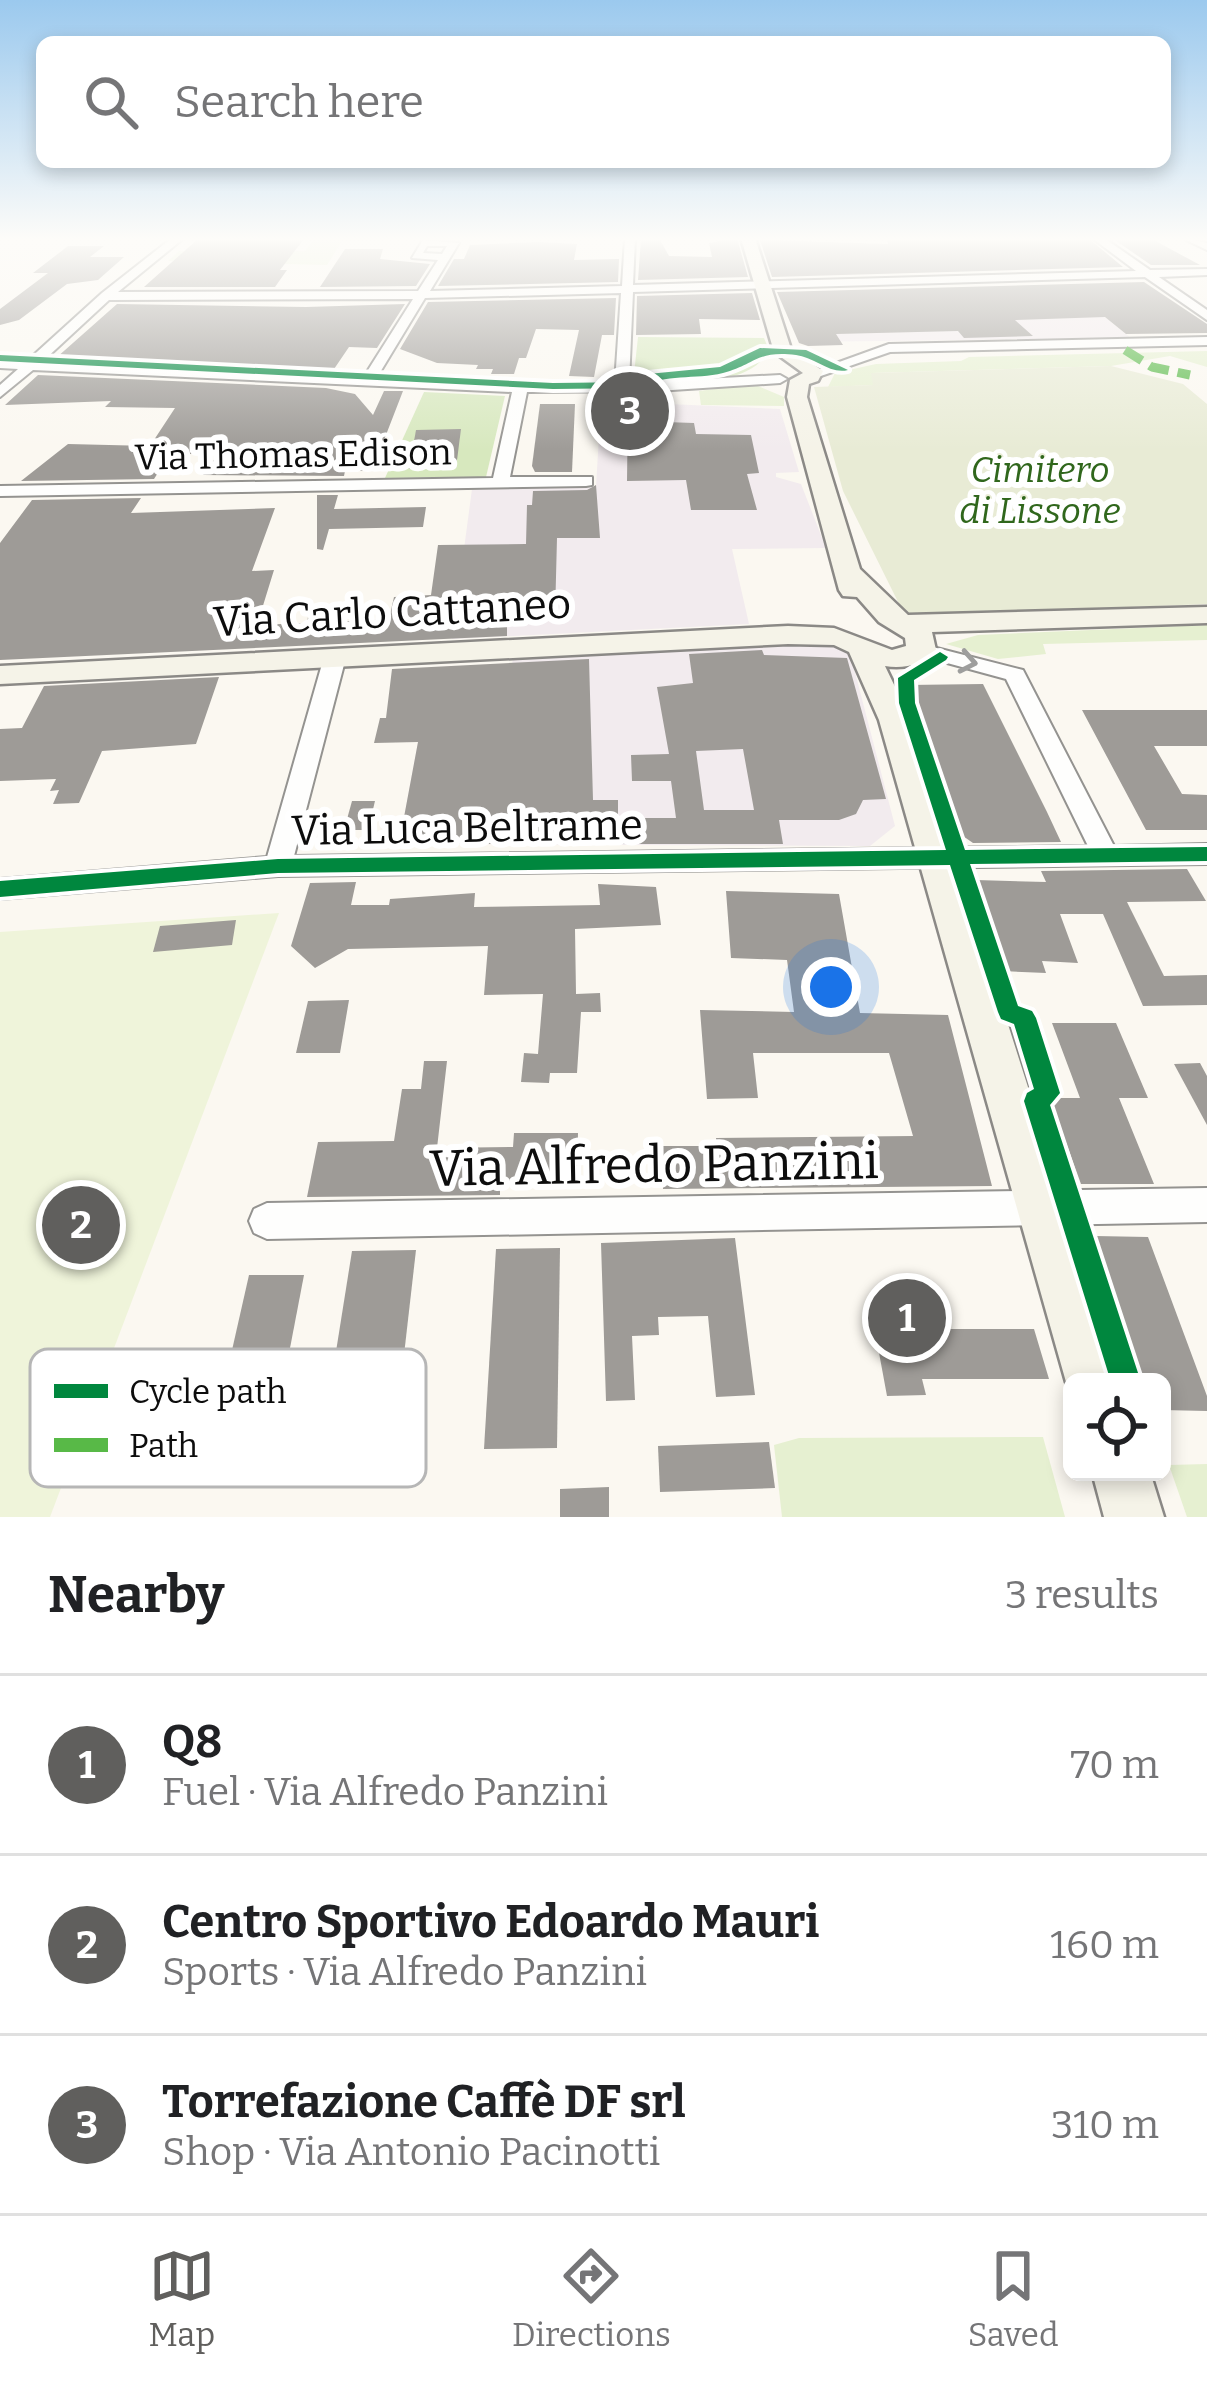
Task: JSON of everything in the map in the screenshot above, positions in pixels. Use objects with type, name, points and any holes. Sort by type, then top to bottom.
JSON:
[{"type":"street","points":[[0,393],[92,309]]},
{"type":"street","points":[[366,384],[412,309]]},
{"type":"street","points":[[622,388],[628,309]]},
{"type":"street","points":[[773,309],[796,371],[860,609],[857,636],[895,720],[1091,1373]]},
{"type":"street","points":[[0,364],[366,384],[622,388],[796,371],[889,348],[1207,343]]},
{"type":"street","points":[[500,484],[520,389]]},
{"type":"street","name":"Via Thomas Edison","points":[[0,491],[586,482]]},
{"type":"street","points":[[849,573],[910,640],[1020,682],[1106,855]]},
{"type":"street","points":[[910,640],[969,625],[1207,615]]},
{"type":"street","name":"Via Carlo Cattaneo","points":[[0,674],[788,635],[910,640]]},
{"type":"street","points":[[895,720],[892,683],[910,640]]},
{"type":"street","points":[[278,866],[335,657]]},
{"type":"street","name":"Via Luca Beltrame","points":[[0,890],[278,866],[1207,854]]},
{"type":"street","name":"Via Alfredo Panzini","points":[[266,1221],[1207,1205]]},
{"type":"street","points":[[1124,1481],[1134,1517]]},
{"type":"shaded area","points":[[1095,309],[1131,338],[798,342],[825,318]]},
{"type":"shaded area","points":[[601,401],[780,409],[799,472],[776,473],[776,477],[801,484],[826,548],[732,549],[749,624],[452,639],[472,489],[596,487]]},
{"type":"shaded area","points":[[804,643],[849,649],[895,826],[870,846],[399,844],[418,742],[505,733],[513,656]]},
{"type":"green space","points":[[638,337],[764,338],[769,350],[759,363],[727,378],[633,383]]},
{"type":"green space","points":[[1207,351],[1207,367],[1170,356],[1111,366],[872,373],[874,385],[828,387],[835,373],[876,364]]},
{"type":"green space","name":"Cimitero di Lissone","points":[[1111,366],[1183,384],[1207,404],[1207,604],[905,616],[843,491],[814,387],[873,385],[871,373]]},
{"type":"green space","points":[[753,384],[784,397],[784,406],[701,405],[699,391]]},
{"type":"green space","points":[[424,392],[505,396],[486,477],[385,478]]},
{"type":"green space","points":[[1207,625],[1207,640],[1043,644],[1046,654],[998,659],[946,644],[978,635]]},
{"type":"green space","points":[[279,913],[114,1349],[30,1349],[30,1487],[61,1487],[50,1517],[0,1517],[0,932]]},
{"type":"green space","points":[[1043,1437],[1065,1517],[782,1517],[774,1445],[799,1438]]},
{"type":"green space","points":[[1207,1464],[1207,1517],[1187,1517],[1171,1465]]},
{"type":"building","points":[[0,309],[34,309],[19,320],[0,325]]},
{"type":"building","points":[[112,309],[402,309],[377,348],[349,347],[332,372],[56,358]]},
{"type":"building","points":[[424,309],[615,309],[614,335],[602,335],[594,377],[569,376],[579,330],[536,329],[526,358],[519,358],[514,374],[491,374],[493,369],[476,369],[478,365],[437,363],[400,349]]},
{"type":"building","points":[[637,309],[757,309],[760,320],[699,319],[701,334],[636,335]]},
{"type":"building","points":[[784,309],[1184,309],[1207,324],[1207,333],[1126,334],[1105,317],[1015,320],[1033,336],[964,338],[958,331],[836,334],[843,345],[799,343]]},
{"type":"building","points":[[38,375],[326,388],[355,394],[373,415],[384,391],[403,391],[372,471],[345,471],[344,476],[203,475],[218,454],[170,454],[154,479],[21,481],[68,444],[150,446],[175,408],[105,407],[111,401],[5,405]]},
{"type":"building","points":[[628,402],[668,404],[665,422],[694,423],[696,434],[751,435],[759,473],[747,474],[757,510],[691,510],[686,480],[627,481]]},
{"type":"building","points":[[540,404],[575,404],[572,472],[535,472],[532,466]]},
{"type":"building","points":[[461,429],[456,468],[409,469],[416,430]]},
{"type":"building","points":[[596,485],[600,538],[557,538],[555,616],[507,617],[507,636],[0,660],[0,543],[32,500],[141,498],[131,513],[275,508],[252,571],[274,570],[257,625],[307,623],[308,617],[338,616],[337,622],[389,619],[394,597],[431,595],[438,545],[526,544],[527,505],[532,505],[533,491],[587,490]]},
{"type":"building","points":[[317,495],[338,495],[334,509],[426,507],[423,527],[329,529],[323,550],[317,549]]},
{"type":"building","points":[[762,650],[764,655],[847,658],[886,799],[863,800],[856,814],[839,820],[779,820],[783,844],[399,844],[418,742],[374,743],[380,718],[386,718],[392,669],[589,659],[593,800],[618,800],[618,818],[676,818],[671,781],[632,781],[631,755],[669,754],[657,687],[693,683],[689,654]],"holes":[[[743,749],[754,810],[704,810],[696,751]]]},
{"type":"building","points":[[219,677],[196,744],[102,751],[79,803],[53,804],[59,790],[50,791],[56,779],[0,781],[0,729],[22,728],[44,686]]},
{"type":"building","points":[[983,684],[1061,842],[973,843],[960,834],[908,685]]},
{"type":"building","points":[[1082,710],[1207,710],[1207,746],[1154,746],[1182,794],[1207,795],[1207,830],[1146,830]]},
{"type":"building","points":[[352,801],[375,801],[368,830],[344,830]]},
{"type":"building","points":[[1187,869],[1206,901],[1127,902],[1164,976],[1207,975],[1207,1005],[1143,1006],[1103,914],[1060,914],[1078,963],[1042,961],[1046,973],[1002,971],[976,880],[1046,882],[1041,871]]},
{"type":"building","points":[[356,882],[351,905],[389,905],[390,899],[475,893],[474,907],[600,905],[598,884],[656,887],[661,925],[575,929],[576,994],[600,993],[601,1012],[581,1012],[577,1073],[550,1073],[549,1083],[521,1082],[524,1053],[538,1054],[543,994],[484,995],[488,946],[348,949],[315,968],[291,946],[310,883]]},
{"type":"building","points":[[726,891],[839,894],[860,1013],[948,1015],[992,1186],[663,1189],[661,1146],[717,1146],[716,1138],[913,1136],[889,1053],[753,1053],[758,1098],[707,1099],[700,1010],[794,1012],[787,960],[731,958]]},
{"type":"building","points":[[236,920],[232,945],[153,952],[160,926]]},
{"type":"building","points":[[349,1000],[340,1053],[296,1053],[308,1001]]},
{"type":"building","points":[[1052,1023],[1116,1023],[1148,1098],[1119,1098],[1154,1184],[1081,1184],[1050,1098],[1080,1098]]},
{"type":"building","points":[[424,1061],[447,1061],[437,1148],[513,1147],[514,1133],[578,1133],[577,1172],[541,1172],[540,1181],[500,1181],[500,1195],[307,1197],[318,1142],[394,1141],[402,1089],[421,1089]]},
{"type":"building","points":[[1200,1063],[1207,1076],[1207,1125],[1174,1064]]},
{"type":"building","points":[[1095,1236],[1148,1237],[1207,1396],[1207,1411],[1171,1410],[1171,1373],[1140,1373]]},
{"type":"building","points":[[735,1238],[755,1395],[716,1397],[708,1316],[658,1317],[659,1335],[632,1336],[635,1400],[606,1401],[601,1243]]},
{"type":"building","points":[[560,1248],[557,1448],[484,1449],[496,1249]]},
{"type":"building","points":[[416,1250],[405,1349],[336,1349],[352,1251]]},
{"type":"building","points":[[249,1275],[304,1275],[290,1349],[232,1349]]},
{"type":"building","points":[[870,1304],[907,1304],[912,1329],[1034,1329],[1049,1379],[922,1379],[926,1395],[887,1396]]},
{"type":"building","points":[[769,1442],[775,1488],[660,1492],[658,1446]]},
{"type":"building","points":[[609,1487],[609,1517],[560,1517],[560,1489]]},
{"type":"marked path","points":[[1125,350],[1152,367],[1190,375]]},
{"type":"cycle path","points":[[0,358],[553,386],[640,385],[648,377],[722,370],[760,351],[802,352],[843,370]]},
{"type":"cycle path","points":[[940,657],[906,678],[907,703],[1009,1012],[1024,1018],[1048,1093],[1036,1101],[1123,1373]]},
{"type":"cycle path","points":[[0,889],[278,866],[1207,854]]},
{"type":"place","name":"Torrefazione Caffè DF srl","points":[[630,411]]},
{"type":"place","name":"Centro Sportivo Edoardo Mauri","points":[[81,1225]]},
{"type":"place","name":"Q8","points":[[907,1318]]}]
